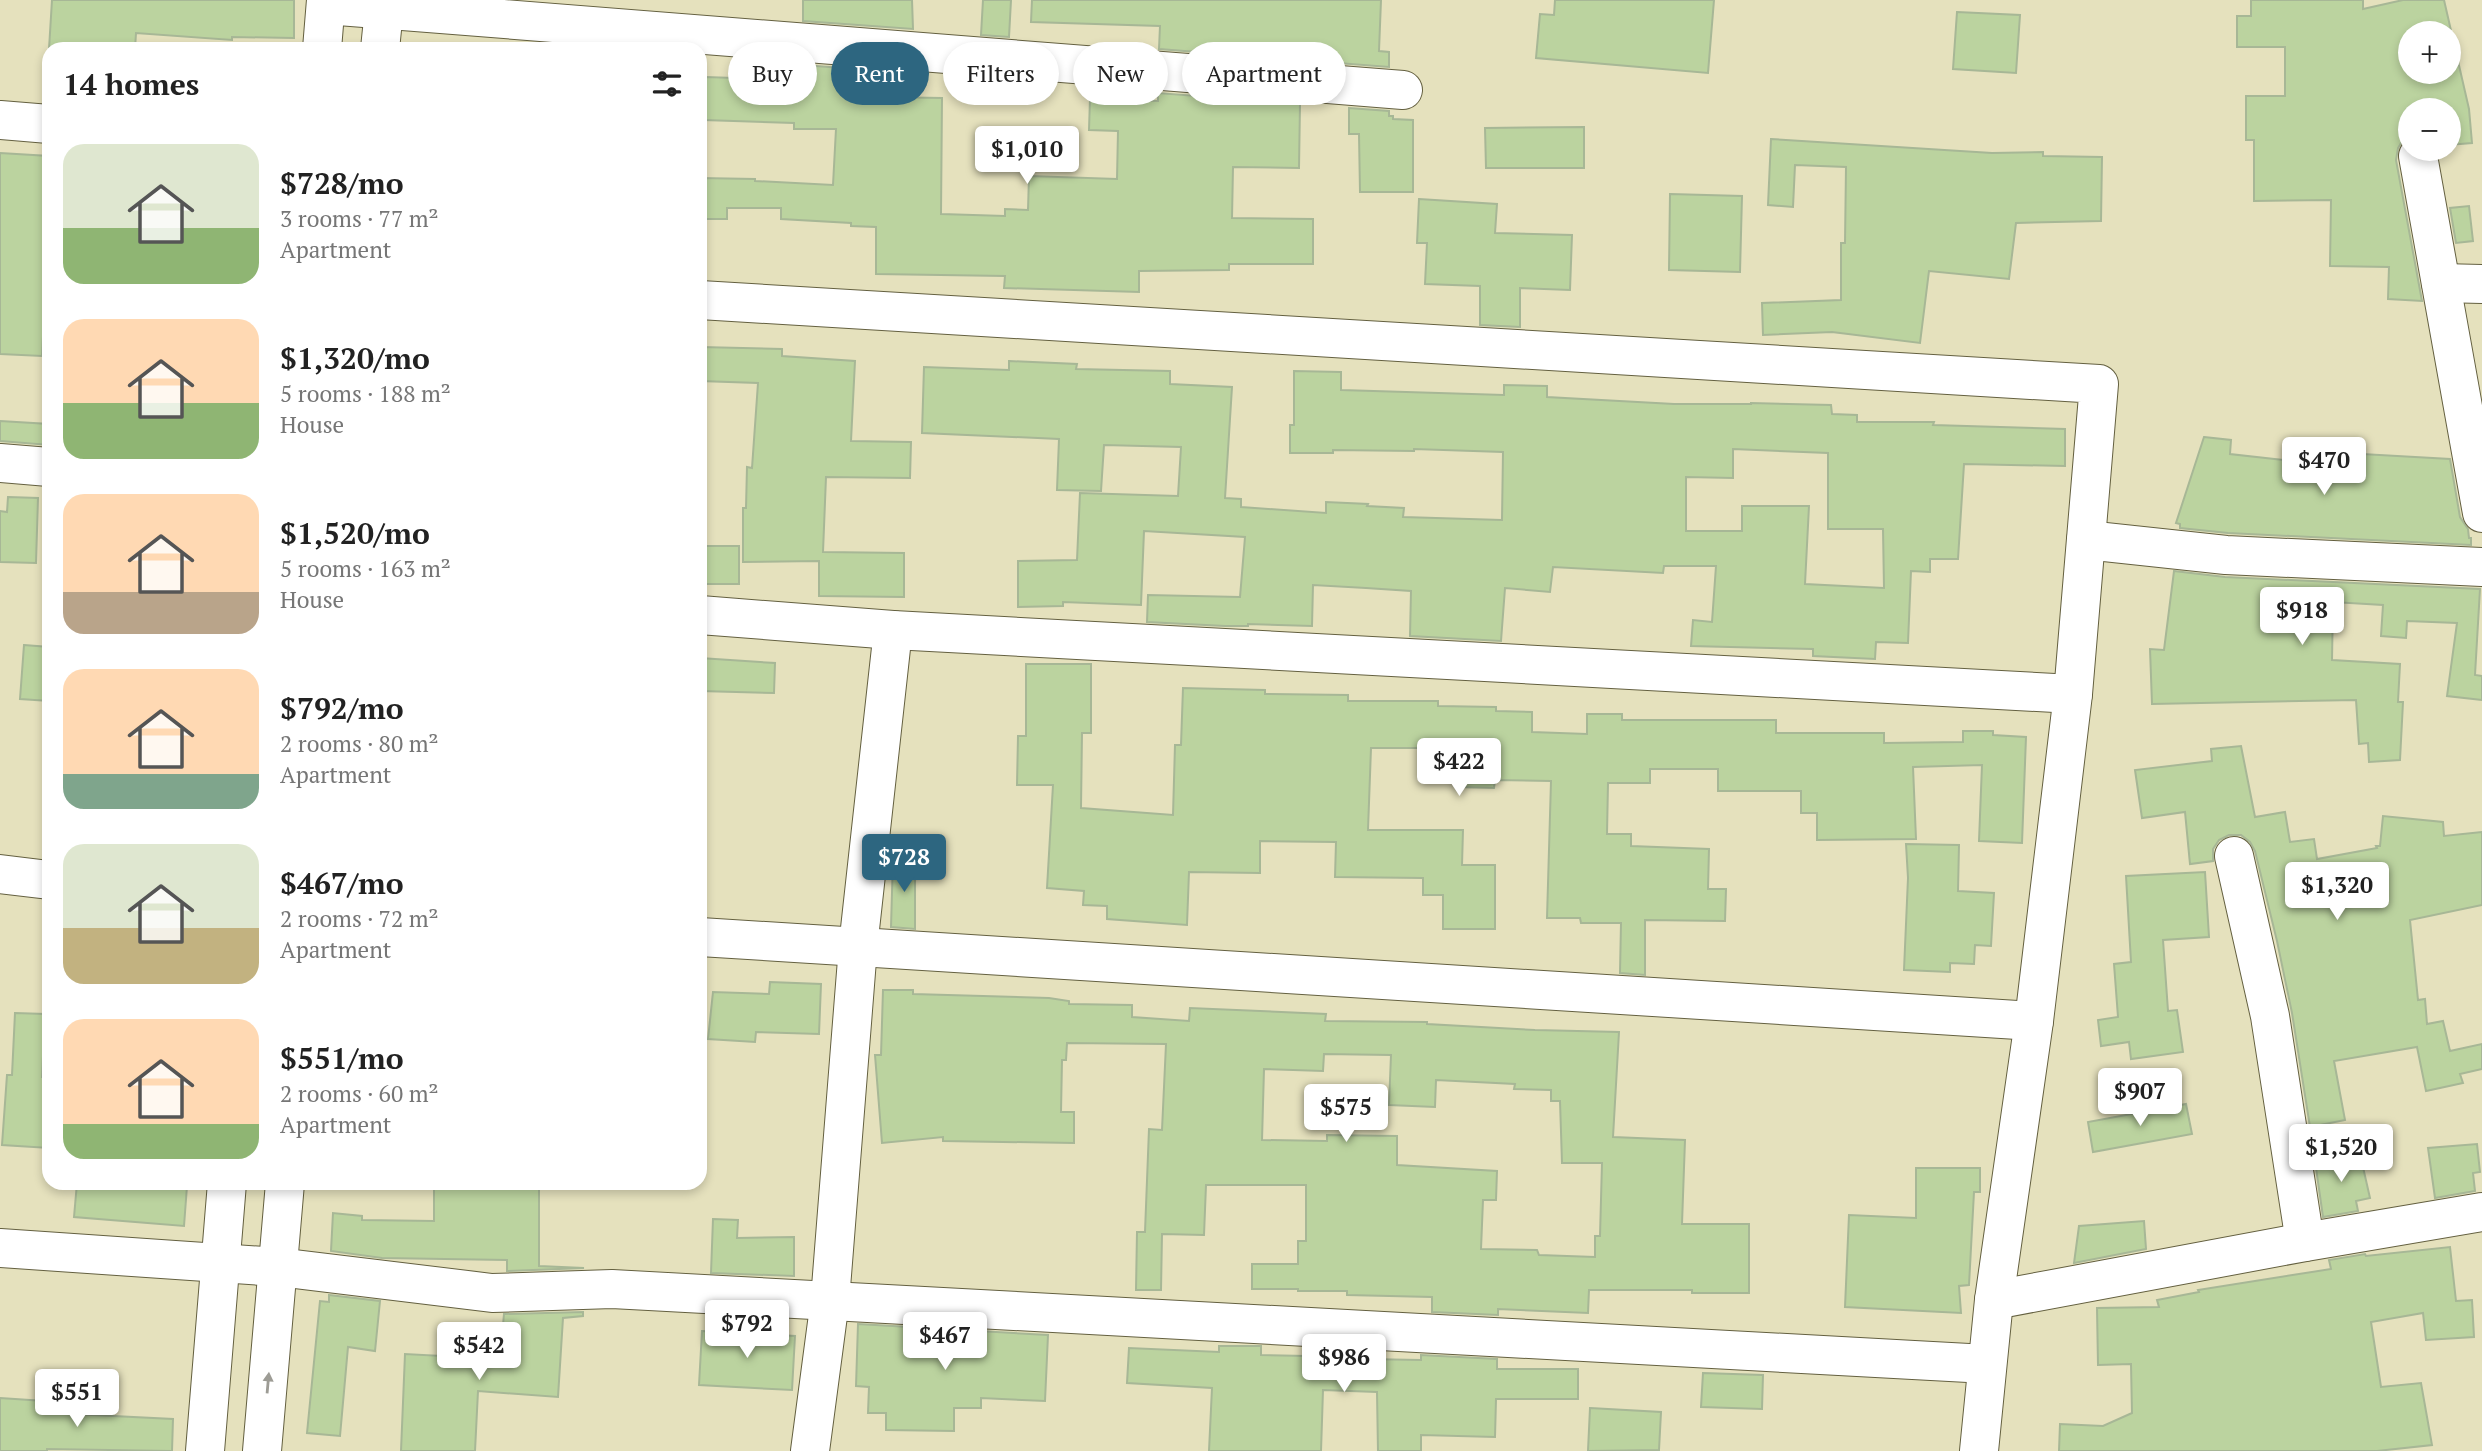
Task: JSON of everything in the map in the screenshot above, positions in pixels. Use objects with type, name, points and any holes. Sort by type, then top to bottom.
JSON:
[{"type":"street","points":[[323,42],[326,2],[1403,90]]},
{"type":"street","points":[[381,42],[384,5]]},
{"type":"street","points":[[0,120],[42,123]]},
{"type":"street","points":[[2419,161],[2482,513]]},
{"type":"street","points":[[2441,283],[2482,285]]},
{"type":"street","points":[[707,300],[2099,384],[2073,694],[2034,1021],[1994,1300],[1979,1451]]},
{"type":"street","points":[[0,463],[42,466]]},
{"type":"street","points":[[2086,540],[2226,555],[2482,567]]},
{"type":"street","points":[[707,616],[893,630],[2073,694]]},
{"type":"street","points":[[810,1451],[830,1300],[858,947],[893,630]]},
{"type":"street","points":[[2234,856],[2270,1016],[2305,1242]]},
{"type":"street","points":[[0,874],[42,879]]},
{"type":"street","points":[[707,937],[2034,1021]]},
{"type":"street","points":[[205,1451],[227,1190]]},
{"type":"street","points":[[262,1451],[284,1190]]},
{"type":"street","points":[[1994,1300],[2482,1212]]},
{"type":"street","points":[[0,1248],[278,1267],[492,1293],[612,1289],[1987,1364]]},
{"type":"building","points":[[52,0],[294,0],[294,38],[232,37],[232,40],[136,33],[135,42],[49,42]]},
{"type":"building","points":[[803,0],[912,0],[913,29],[803,21]]},
{"type":"building","points":[[983,0],[1011,0],[1009,37],[981,35]]},
{"type":"building","points":[[1032,0],[1381,0],[1379,51],[1389,52],[1389,67],[1346,64],[1346,42],[1182,42],[1182,51],[1168,50],[1168,42],[1159,42],[1160,26],[1031,22]]},
{"type":"building","points":[[1555,0],[1714,0],[1708,73],[1536,58],[1540,14],[1554,15]]},
{"type":"building","points":[[2251,0],[2363,0],[2363,9],[2403,0],[2444,0],[2449,21],[2398,21],[2398,84],[2461,84],[2461,74],[2469,109],[2472,143],[2461,144],[2461,98],[2398,98],[2396,160],[2422,301],[2388,299],[2389,267],[2330,266],[2331,200],[2254,201],[2254,140],[2246,140],[2246,96],[2285,96],[2285,47],[2237,47],[2237,16],[2251,16]]},
{"type":"building","points":[[1957,12],[2020,15],[2016,73],[1953,69]]},
{"type":"building","points":[[817,66],[831,67],[831,105],[929,105],[929,98],[942,98],[941,214],[1005,216],[1005,209],[1028,210],[1029,176],[1117,179],[1118,131],[1089,130],[1090,105],[1168,105],[1168,94],[1182,95],[1182,105],[1300,105],[1299,168],[1233,167],[1232,218],[1313,219],[1313,264],[1229,264],[1229,270],[1139,271],[1139,292],[1004,288],[1005,276],[876,274],[876,227],[781,219],[781,208],[727,208],[727,219],[707,219],[707,178],[833,185],[836,129],[794,129],[794,123],[707,120],[707,77],[728,78],[728,105],[817,105]]},
{"type":"building","points":[[1349,108],[1389,111],[1389,116],[1393,116],[1393,119],[1413,120],[1413,192],[1360,192],[1359,134],[1349,134]]},
{"type":"building","points":[[1584,127],[1584,168],[1486,168],[1485,128]]},
{"type":"building","points":[[1771,139],[1992,153],[2043,152],[2043,156],[2102,157],[2101,221],[2016,223],[2009,279],[1929,271],[1920,343],[1832,332],[1763,335],[1762,303],[1841,300],[1841,243],[1845,243],[1846,167],[1795,165],[1793,207],[1768,205]]},
{"type":"building","points":[[0,153],[42,156],[42,356],[0,354]]},
{"type":"building","points":[[1670,194],[1742,196],[1740,272],[1669,270]]},
{"type":"building","points":[[1419,199],[1497,204],[1495,233],[1572,235],[1570,290],[1520,288],[1520,327],[1480,325],[1480,286],[1425,284],[1427,243],[1417,243]]},
{"type":"building","points":[[2469,206],[2473,241],[2456,243],[2450,208]]},
{"type":"building","points":[[707,347],[782,349],[782,356],[855,361],[851,441],[911,442],[910,478],[826,477],[823,552],[904,553],[904,597],[819,596],[819,561],[743,562],[743,508],[746,508],[747,467],[752,468],[758,383],[707,381]]},
{"type":"building","points":[[1009,361],[1077,364],[1076,369],[1170,371],[1170,384],[1232,387],[1225,498],[1241,499],[1241,507],[1326,513],[1326,502],[1368,504],[1367,506],[1404,508],[1403,517],[1502,520],[1503,452],[1414,449],[1290,453],[1290,425],[1294,425],[1294,371],[1341,372],[1341,390],[1504,395],[1504,385],[1547,386],[1547,397],[1674,404],[1831,405],[1832,414],[1857,415],[1857,422],[1934,422],[1933,425],[2065,429],[2065,466],[1964,464],[1958,559],[1930,559],[1930,572],[1911,571],[1908,643],[1876,642],[1875,659],[1813,656],[1813,649],[1691,646],[1693,620],[1712,622],[1716,566],[1664,566],[1663,573],[1553,567],[1550,592],[1505,588],[1501,641],[1410,636],[1411,591],[1313,585],[1312,626],[1225,626],[1147,622],[1148,595],[1240,597],[1245,537],[1144,531],[1141,605],[1063,602],[1063,606],[1018,607],[1018,561],[1077,560],[1080,493],[1178,496],[1181,447],[1104,445],[1101,491],[1057,490],[1059,439],[922,433],[924,367],[1009,370]],"holes":[[[1733,449],[1828,453],[1828,529],[1883,529],[1884,588],[1805,584],[1809,506],[1742,506],[1742,531],[1686,531],[1686,477],[1733,478]]]},
{"type":"building","points":[[0,421],[42,424],[42,444],[0,441]]},
{"type":"building","points":[[2204,437],[2231,440],[2230,454],[2327,465],[2327,452],[2450,459],[2460,517],[2468,529],[2471,545],[2228,533],[2180,528],[2180,524],[2176,523]]},
{"type":"building","points":[[8,497],[38,498],[36,563],[0,562],[0,511],[7,512]]},
{"type":"building","points":[[707,546],[739,546],[739,584],[707,584]]},
{"type":"building","points":[[2174,571],[2225,577],[2480,589],[2475,675],[2482,676],[2482,700],[2447,696],[2457,623],[2407,621],[2406,638],[2381,636],[2383,605],[2333,602],[2332,660],[2400,664],[2398,702],[2403,702],[2400,760],[2369,762],[2368,743],[2359,744],[2356,700],[2152,704],[2150,649],[2164,650]]},
{"type":"building","points":[[24,645],[42,646],[42,701],[20,699]]},
{"type":"building","points":[[707,658],[775,663],[774,693],[707,691]]},
{"type":"building","points":[[1026,664],[1091,664],[1091,733],[1082,733],[1081,808],[1173,815],[1175,745],[1181,745],[1183,688],[1265,690],[1265,694],[1348,695],[1348,701],[1438,701],[1438,706],[1496,707],[1496,711],[1532,712],[1532,732],[1587,734],[1587,714],[1622,714],[1622,720],[1776,720],[1776,733],[1884,733],[1884,743],[1963,742],[1963,731],[1993,731],[1993,735],[2026,737],[2022,843],[1979,841],[1982,765],[1913,767],[1916,839],[1817,840],[1817,813],[1801,813],[1801,791],[1718,791],[1718,769],[1650,769],[1650,783],[1608,783],[1607,834],[1631,834],[1631,846],[1709,849],[1708,889],[1726,889],[1725,921],[1645,920],[1645,975],[1620,973],[1621,923],[1581,923],[1580,918],[1547,918],[1551,781],[1495,780],[1494,788],[1455,787],[1456,748],[1371,748],[1368,830],[1463,830],[1462,865],[1495,865],[1495,929],[1443,929],[1443,895],[1423,895],[1423,878],[1335,877],[1336,842],[1260,841],[1260,873],[1189,872],[1187,925],[1107,919],[1107,906],[1083,905],[1084,891],[1047,888],[1053,785],[1017,785],[1018,736],[1026,736]]},
{"type":"building","points":[[2241,746],[2255,817],[2285,812],[2290,842],[2314,839],[2317,859],[2377,848],[2376,846],[2380,846],[2383,816],[2443,822],[2444,836],[2482,832],[2482,905],[2410,920],[2418,1000],[2425,999],[2427,1024],[2443,1021],[2450,1051],[2482,1044],[2482,1069],[2460,1074],[2463,1083],[2426,1091],[2417,1047],[2334,1061],[2345,1120],[2310,1127],[2292,1013],[2255,851],[2250,842],[2241,835],[2229,835],[2219,840],[2213,849],[2213,861],[2190,864],[2185,812],[2142,818],[2135,770],[2212,761],[2211,749]]},
{"type":"building","points":[[1906,844],[1959,845],[1958,891],[1994,893],[1991,946],[1975,945],[1974,964],[1950,963],[1950,972],[1904,970],[1908,878]]},
{"type":"building","points":[[893,858],[915,858],[915,929],[891,927]]},
{"type":"building","points":[[2205,872],[2209,937],[2163,940],[2168,1011],[2177,1010],[2183,1052],[2131,1059],[2129,1042],[2101,1046],[2098,1020],[2118,1017],[2114,964],[2131,962],[2126,876]]},
{"type":"building","points":[[770,982],[821,984],[819,1034],[756,1032],[755,1042],[708,1039],[713,992],[769,994]]},
{"type":"building","points":[[883,990],[913,990],[913,994],[1049,998],[1069,1001],[1069,1004],[1132,1005],[1132,1017],[1189,1021],[1190,1008],[1326,1014],[1325,1021],[1427,1022],[1535,1030],[1619,1032],[1613,1137],[1685,1140],[1682,1224],[1749,1224],[1749,1293],[1589,1290],[1588,1313],[1498,1309],[1498,1315],[1432,1312],[1432,1297],[1347,1295],[1347,1291],[1252,1289],[1252,1264],[1298,1264],[1298,1241],[1306,1241],[1306,1185],[1206,1185],[1204,1235],[1162,1234],[1161,1290],[1136,1290],[1137,1232],[1145,1232],[1149,1129],[1162,1130],[1166,1044],[1067,1043],[1066,1060],[1062,1060],[1061,1112],[1074,1112],[1074,1143],[943,1141],[943,1137],[882,1143],[875,1055],[881,1055]],"holes":[[[1324,1054],[1391,1055],[1389,1105],[1435,1107],[1436,1080],[1515,1084],[1514,1089],[1551,1090],[1551,1101],[1560,1101],[1562,1163],[1602,1163],[1600,1236],[1595,1236],[1595,1257],[1539,1255],[1537,1250],[1481,1249],[1483,1200],[1496,1200],[1497,1171],[1397,1165],[1397,1136],[1327,1135],[1327,1141],[1262,1140],[1264,1069],[1323,1071]]]},
{"type":"building","points":[[15,1013],[42,1014],[42,1148],[2,1145],[7,1075],[12,1075]]},
{"type":"building","points":[[2186,1104],[2192,1134],[2093,1152],[2088,1122]]},
{"type":"building","points":[[2477,1144],[2480,1172],[2473,1173],[2475,1191],[2435,1198],[2428,1148]]},
{"type":"building","points":[[2360,1154],[2370,1198],[2356,1201],[2358,1211],[2323,1217],[2316,1157]]},
{"type":"building","points":[[1916,1168],[1980,1168],[1980,1192],[1974,1192],[1969,1285],[1959,1286],[1961,1313],[1845,1307],[1849,1215],[1916,1218]]},
{"type":"building","points":[[76,1190],[187,1190],[184,1226],[74,1217]]},
{"type":"building","points":[[434,1190],[539,1190],[539,1266],[584,1268],[507,1271],[507,1260],[382,1258],[331,1251],[333,1213],[362,1216],[362,1220],[434,1221]]},
{"type":"building","points":[[713,1219],[738,1220],[737,1238],[794,1237],[794,1276],[711,1273]]},
{"type":"building","points":[[2144,1221],[2146,1249],[2074,1263],[2079,1226]]},
{"type":"building","points":[[2450,1247],[2456,1301],[2472,1300],[2474,1337],[2426,1340],[2423,1313],[2371,1322],[2381,1387],[2421,1383],[2432,1445],[2377,1451],[2059,1451],[2060,1424],[2103,1426],[2132,1413],[2131,1364],[2098,1365],[2097,1308],[2159,1307],[2157,1300],[2199,1292],[2198,1290],[2331,1269],[2329,1260],[2365,1254]]},
{"type":"building","points":[[329,1295],[380,1301],[375,1351],[348,1347],[340,1436],[307,1433],[320,1301],[329,1302]]},
{"type":"building","points":[[583,1312],[583,1316],[563,1318],[558,1397],[478,1391],[475,1451],[401,1451],[405,1354],[499,1359],[504,1314]]},
{"type":"building","points":[[858,1324],[1048,1335],[1045,1401],[981,1398],[981,1408],[954,1408],[954,1431],[886,1430],[886,1413],[868,1413],[869,1387],[856,1386]]},
{"type":"building","points":[[702,1331],[795,1336],[792,1390],[699,1385]]},
{"type":"building","points":[[1219,1346],[1261,1346],[1261,1355],[1306,1358],[1421,1360],[1421,1355],[1497,1359],[1497,1369],[1578,1369],[1578,1399],[1496,1399],[1495,1437],[1421,1435],[1421,1451],[1378,1451],[1377,1392],[1323,1390],[1321,1451],[1209,1451],[1212,1388],[1127,1383],[1129,1348],[1219,1352]]},
{"type":"building","points":[[1703,1373],[1763,1375],[1762,1409],[1701,1407]]},
{"type":"building","points":[[0,1398],[74,1403],[73,1414],[173,1419],[172,1451],[0,1451]]},
{"type":"building","points":[[1590,1408],[1661,1412],[1659,1450],[1588,1451]]}]
